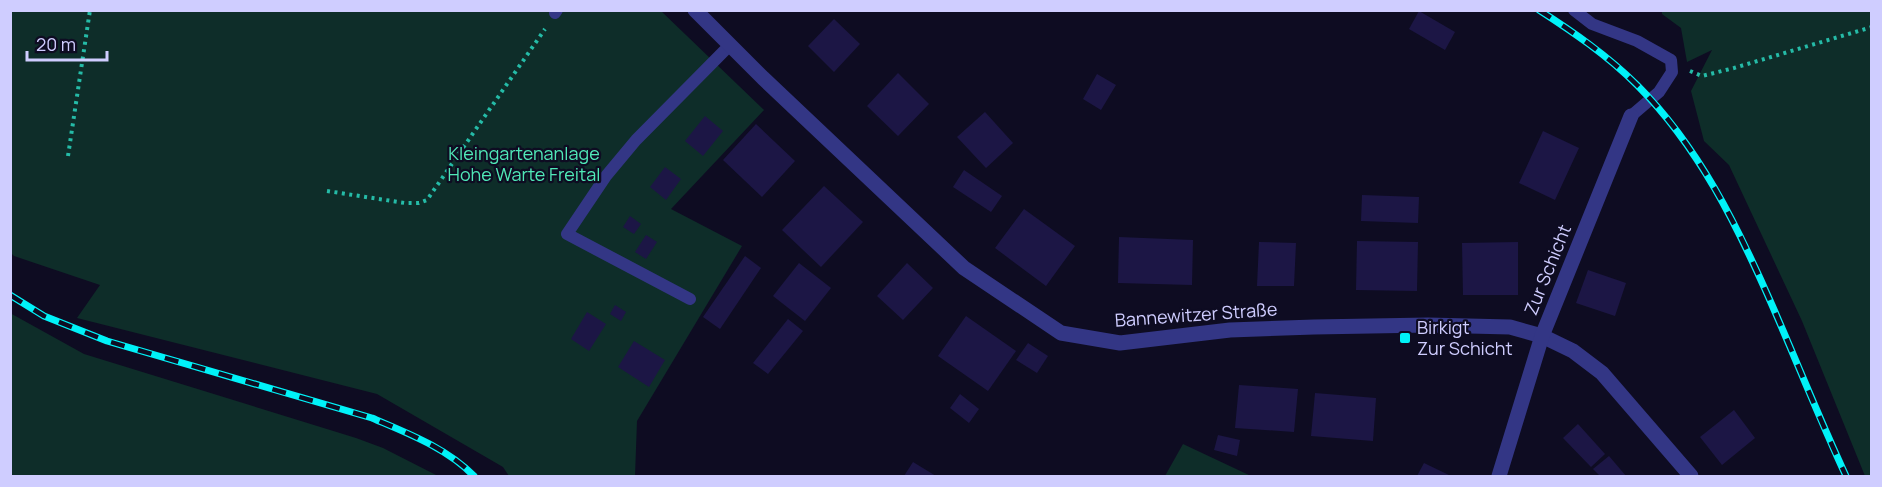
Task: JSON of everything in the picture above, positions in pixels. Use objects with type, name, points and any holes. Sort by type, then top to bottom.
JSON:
[{"type":"street","name":"Bannewitzer Straße","points":[[695,10],[964,268],[1061,333],[1120,343],[1230,330],[1428,325],[1510,327],[1542,336],[1573,351],[1602,373],[1691,477]]},
{"type":"street","name":"Zur Schicht","points":[[1499,477],[1542,336],[1631,116]]},
{"type":"lane","points":[[1574,10],[1592,24],[1637,41],[1671,60],[1672,72],[1659,92],[1631,116]]},
{"type":"lane","points":[[690,299],[567,234],[606,176],[636,140],[730,45]]},
{"type":"path","points":[[68,156],[90,10]]},
{"type":"path","points":[[327,190],[405,203],[419,203],[427,200],[556,12]]},
{"type":"path","points":[[1672,72],[1684,69],[1702,76],[1872,27]]},
{"type":"green space","name":"Kleingartenanlage Hohe Warte Freital","points":[[11,11],[661,11],[764,110],[671,209],[742,246],[637,421],[635,476],[509,476],[503,467],[377,394],[77,318],[100,285],[14,256],[11,253]]},
{"type":"green space","points":[[1662,11],[1871,11],[1871,476],[1865,476],[1802,321],[1729,165],[1704,141],[1691,91],[1712,50],[1687,62],[1681,28],[1662,14]]},
{"type":"green space","points":[[10,313],[84,354],[356,438],[383,448],[438,476],[11,476]]},
{"type":"green space","points":[[1183,444],[1251,476],[1165,476]]},
{"type":"building","points":[[1419,11],[1455,32],[1445,50],[1409,29]]},
{"type":"building","points":[[834,19],[860,44],[834,72],[808,46]]},
{"type":"building","points":[[898,73],[929,104],[898,136],[867,106]]},
{"type":"building","points":[[1097,74],[1116,85],[1101,110],[1083,99]]},
{"type":"building","points":[[985,112],[1013,143],[986,168],[957,137]]},
{"type":"building","points":[[705,116],[723,131],[703,156],[685,141]]},
{"type":"building","points":[[756,124],[795,161],[762,197],[723,160]]},
{"type":"building","points":[[1543,131],[1579,148],[1555,200],[1519,183]]},
{"type":"building","points":[[665,167],[681,179],[666,200],[650,187]]},
{"type":"building","points":[[964,170],[1002,196],[991,212],[953,187]]},
{"type":"building","points":[[824,186],[863,222],[821,267],[782,230]]},
{"type":"building","points":[[1362,195],[1419,197],[1418,223],[1361,221]]},
{"type":"building","points":[[1024,209],[1075,246],[1046,286],[995,248]]},
{"type":"building","points":[[630,216],[641,224],[634,234],[623,227]]},
{"type":"building","points":[[646,235],[657,242],[646,259],[635,252]]},
{"type":"building","points":[[1119,237],[1193,240],[1192,285],[1118,283]]},
{"type":"building","points":[[1357,241],[1418,242],[1417,291],[1356,290]]},
{"type":"building","points":[[1259,242],[1296,243],[1294,286],[1257,286]]},
{"type":"building","points":[[1518,242],[1518,295],[1463,295],[1462,243]]},
{"type":"building","points":[[745,256],[761,268],[720,329],[703,317]]},
{"type":"building","points":[[799,263],[831,288],[805,321],[773,296]]},
{"type":"building","points":[[907,263],[933,288],[903,320],[877,296]]},
{"type":"building","points":[[1588,270],[1626,283],[1615,316],[1576,303]]},
{"type":"building","points":[[615,305],[626,312],[621,321],[610,314]]},
{"type":"building","points":[[587,312],[606,324],[589,351],[571,339]]},
{"type":"building","points":[[966,316],[1016,351],[988,391],[938,356]]},
{"type":"building","points":[[788,319],[803,331],[768,374],[753,363]]},
{"type":"building","points":[[634,341],[665,360],[649,387],[618,367]]},
{"type":"building","points":[[1028,343],[1048,356],[1037,373],[1016,360]]},
{"type":"building","points":[[1239,385],[1298,389],[1294,432],[1235,428]]},
{"type":"building","points":[[1315,393],[1376,398],[1373,441],[1311,436]]},
{"type":"building","points":[[960,394],[979,409],[969,423],[950,408]]},
{"type":"building","points":[[1734,410],[1755,438],[1722,465],[1700,437]]},
{"type":"building","points":[[1578,424],[1605,454],[1591,467],[1563,438]]},
{"type":"building","points":[[1218,435],[1240,440],[1237,456],[1214,450]]},
{"type":"building","points":[[1609,456],[1626,476],[1600,476],[1593,469]]},
{"type":"building","points":[[913,462],[936,476],[904,476]]},
{"type":"building","points":[[1424,463],[1451,476],[1417,476]]},
{"type":"railway","points":[[1539,10],[1590,44],[1626,74],[1659,109],[1698,161],[1715,188],[1745,246],[1846,476]]},
{"type":"railway","points":[[10,295],[44,316],[107,341],[372,418],[439,449],[474,476]]},
{"type":"place","name":"Birkigt Zur Schicht","points":[[1405,338]]}]
